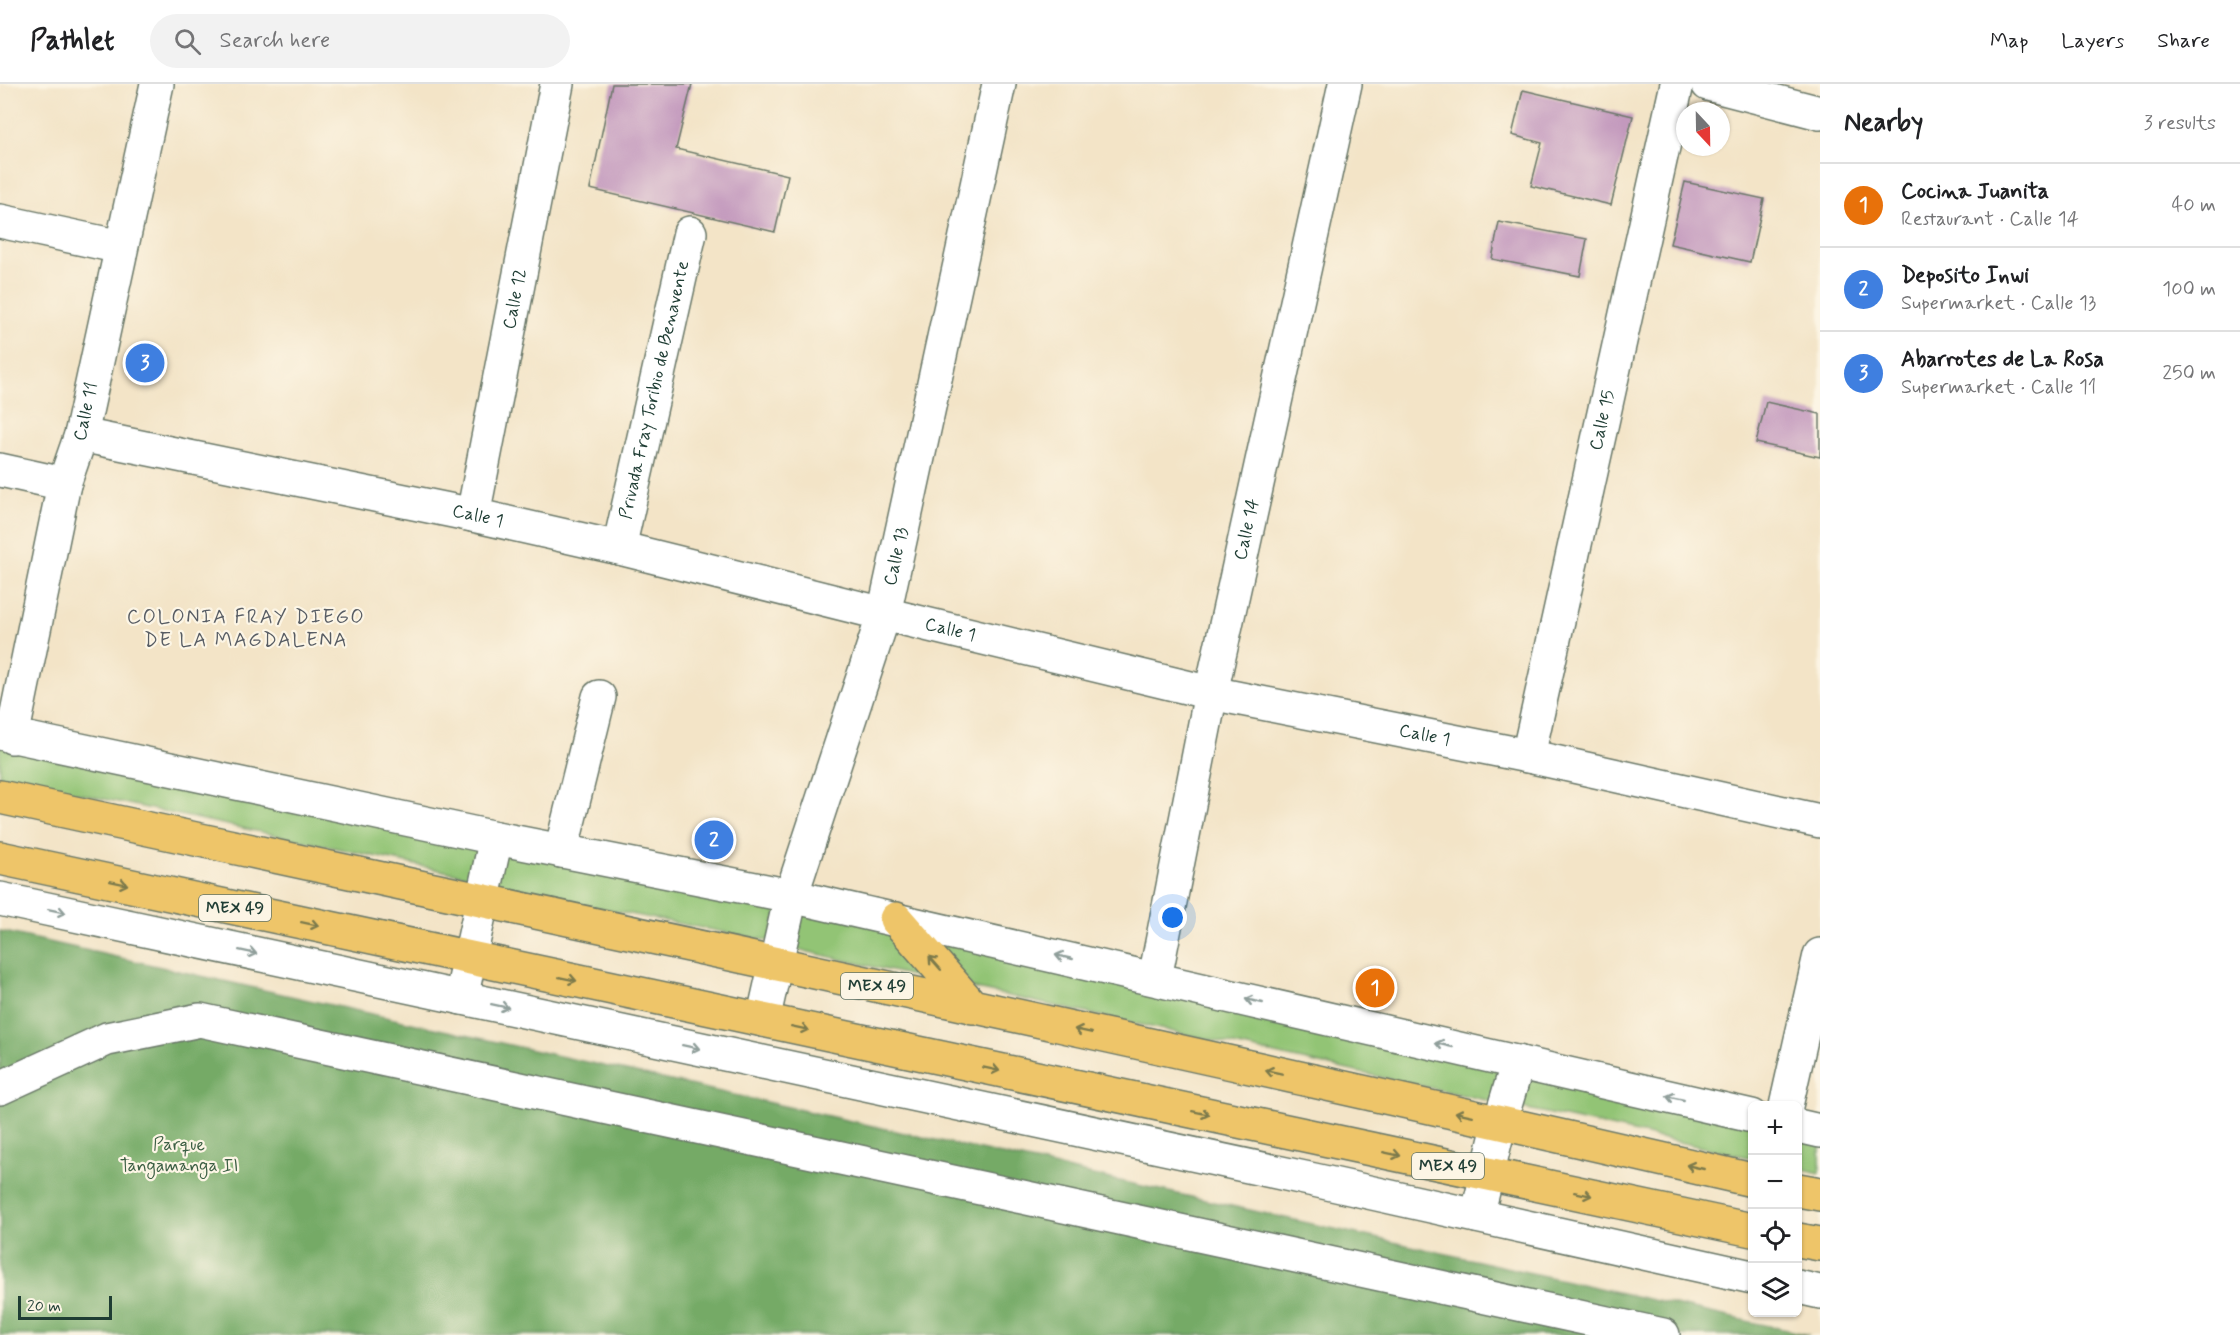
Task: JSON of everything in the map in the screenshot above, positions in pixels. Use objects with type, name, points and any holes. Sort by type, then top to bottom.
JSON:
[{"type":"main road","name":"MEX 49","points":[[0,797],[973,1006],[1748,1179]]},
{"type":"main road","name":"MEX 49","points":[[0,858],[1748,1229]]},
{"type":"main road","points":[[896,919],[973,1006]]},
{"type":"main road","points":[[1802,1191],[1820,1194]]},
{"type":"main road","points":[[1802,1240],[1820,1244]]},
{"type":"street","name":"Calle 11","points":[[6,735],[64,484],[81,435],[157,84]]},
{"type":"street","name":"Calle 12","points":[[473,514],[557,84]]},
{"type":"street","name":"Calle 13","points":[[763,1020],[791,896],[884,615],[999,84]]},
{"type":"street","name":"Calle 14","points":[[1155,978],[1210,693],[1345,84]]},
{"type":"street","name":"Calle 15","points":[[1528,756],[1677,84]]},
{"type":"street","points":[[1708,84],[1820,113]]},
{"type":"street","points":[[0,221],[121,248]]},
{"type":"street","name":"Privada Fray Toribio de Benavente","points":[[619,548],[690,233]]},
{"type":"street","name":"Calle 1","points":[[81,435],[473,514],[1210,693],[1528,756],[1820,821]]},
{"type":"street","points":[[0,470],[64,484]]},
{"type":"street","points":[[561,851],[598,697]]},
{"type":"street","points":[[6,735],[496,838],[791,896],[1748,1115]]},
{"type":"street","points":[[461,998],[496,838]]},
{"type":"street","points":[[0,898],[1748,1276]]},
{"type":"street","points":[[1787,1101],[1820,955]]},
{"type":"street","points":[[0,1088],[107,1039],[200,1020],[1664,1335]]},
{"type":"street","points":[[1477,1216],[1500,1122],[1518,1062]]},
{"type":"street","points":[[1802,1127],[1820,1131]]},
{"type":"street","points":[[1802,1288],[1820,1292]]},
{"type":"green space","points":[[0,731],[485,838],[473,877],[0,777]]},
{"type":"green space","points":[[503,845],[779,906],[769,941],[496,888]]},
{"type":"green space","points":[[799,908],[889,929],[934,981],[792,948]]},
{"type":"green space","name":"Parque Tangamanga II","points":[[0,931],[1809,1335],[0,1335]]},
{"type":"green space","points":[[929,937],[1748,1118],[1748,1157],[972,988]]},
{"type":"green space","points":[[1802,1130],[1820,1134],[1820,1173],[1802,1169]]},
{"type":"building","points":[[612,84],[692,84],[676,149],[788,175],[775,232],[590,189]]},
{"type":"building","points":[[1523,90],[1633,116],[1611,205],[1531,186],[1542,143],[1512,135]]},
{"type":"building","points":[[1685,182],[1764,199],[1750,262],[1670,244]]},
{"type":"building","points":[[1499,222],[1587,239],[1580,276],[1492,259]]},
{"type":"building","points":[[1766,402],[1820,414],[1820,457],[1756,443]]},
{"type":"place","name":"Abarrotes de La Rosa","points":[[145,363]]},
{"type":"place","name":"Deposito Inwi","points":[[714,840]]},
{"type":"place","name":"Cocina Juanita","points":[[1375,988]]},
{"type":"district","name":"COLONIA FRAY DIEGO DE LA MAGDALENA","points":[[246,628]]}]
